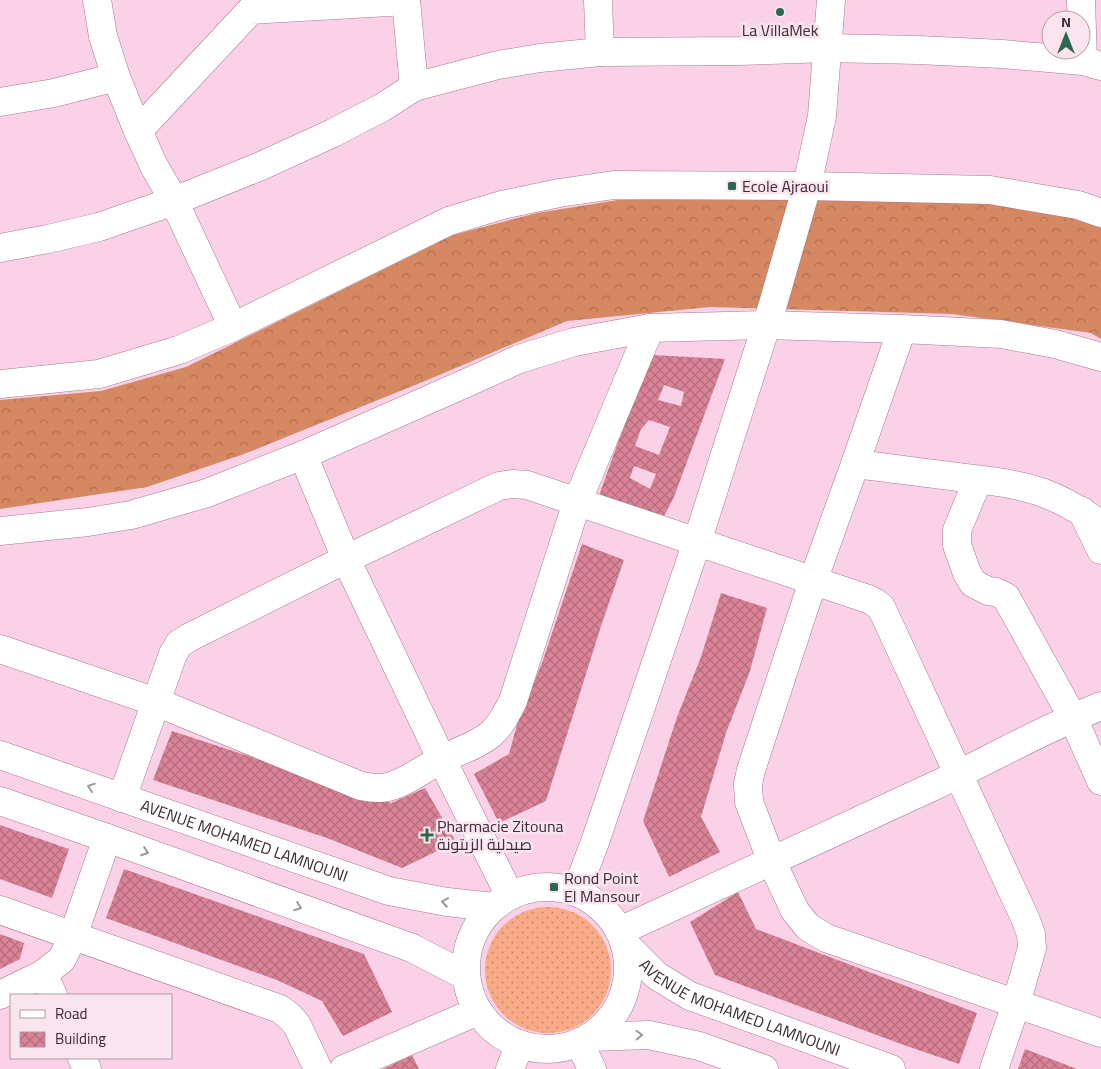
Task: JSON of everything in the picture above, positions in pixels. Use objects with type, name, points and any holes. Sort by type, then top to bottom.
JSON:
[{"type":"street","points":[[97,0],[103,36],[116,77],[138,131],[154,166],[174,201],[233,326]]},
{"type":"street","points":[[138,131],[250,5],[406,0],[414,87]]},
{"type":"street","points":[[598,0],[600,52]]},
{"type":"street","points":[[576,892],[595,842],[697,542],[773,304],[807,186],[822,116],[831,0]]},
{"type":"street","points":[[0,248],[99,227],[174,201],[261,166],[333,132],[383,107],[414,87],[498,65],[540,58],[600,52],[827,48],[974,53],[1092,64],[1081,0]]},
{"type":"street","points":[[0,102],[54,93],[116,77]]},
{"type":"street","points":[[0,384],[99,374],[179,350],[233,326],[449,221],[502,205],[559,193],[614,185],[807,186],[990,190],[1078,205],[1101,213]]},
{"type":"street","points":[[0,531],[88,522],[131,514],[207,493],[302,455],[519,359],[574,342],[650,328],[766,325],[1001,334],[1055,344],[1101,357]]},
{"type":"street","points":[[0,649],[156,702],[361,786],[375,789],[400,783],[483,740],[504,719],[513,701],[577,502],[650,328]]},
{"type":"street","points":[[902,329],[856,464],[813,581],[754,761],[748,784],[748,802],[772,862],[795,910],[808,927],[826,938],[1101,1033]]},
{"type":"street","points":[[302,455],[346,559],[442,760],[501,902]]},
{"type":"street","points":[[856,464],[978,480],[1039,491],[1060,500],[1091,518],[1101,550]]},
{"type":"street","points":[[978,480],[957,530],[957,545],[967,573],[974,583],[1006,597],[1073,718],[1101,780]]},
{"type":"street","points":[[122,798],[173,654],[179,644],[346,559],[498,486],[526,485],[868,599],[880,607],[959,774],[1031,934],[1032,948],[1016,1004],[994,1069]]},
{"type":"street","points":[[622,937],[772,862],[1101,706]]},
{"type":"street","name":"AVENUE MOHAMED LAMNOUNI","points":[[0,755],[389,891],[446,902],[501,902]]},
{"type":"street","points":[[0,801],[412,948],[466,976]]},
{"type":"street","points":[[0,994],[48,985],[73,936],[107,838]]},
{"type":"street","points":[[585,1039],[610,1019],[624,996],[629,970],[622,937],[608,914],[594,901],[576,892],[554,887],[531,888],[501,902],[480,922],[471,938],[466,976],[472,1000],[478,1011],[490,1025],[504,1036],[520,1044],[539,1048],[560,1048],[585,1039],[649,1035],[700,1046],[764,1069]]},
{"type":"street","points":[[0,910],[280,1009],[297,1025],[318,1069]]},
{"type":"street","name":"AVENUE MOHAMED LAMNOUNI","points":[[622,937],[657,976],[690,996],[891,1069]]},
{"type":"street","points":[[344,1069],[478,1011]]},
{"type":"street","points":[[585,1039],[592,1069]]},
{"type":"street","points":[[510,1069],[520,1044]]},
{"type":"shaded area","points":[[548,907],[572,912],[592,926],[606,946],[611,970],[606,994],[592,1014],[572,1028],[548,1033],[524,1028],[504,1014],[490,994],[485,970],[490,946],[504,926],[524,912]]},
{"type":"green space","points":[[781,198],[988,204],[1078,218],[1101,228],[1101,339],[1091,333],[952,314],[710,307],[567,321],[244,454],[147,487],[0,509],[0,400],[101,391],[186,367],[453,235],[537,213],[618,200]]},
{"type":"building","points":[[653,355],[725,359],[674,497],[661,522],[597,501],[625,423]],"holes":[[[664,385],[684,392],[681,406],[658,400]],[[649,420],[670,427],[659,455],[635,446],[641,429]],[[634,466],[656,474],[650,489],[630,478]]]},
{"type":"building","points":[[582,544],[624,560],[602,623],[546,801],[499,823],[474,774],[509,754],[518,721],[542,663]]},
{"type":"building","points":[[721,593],[767,608],[750,671],[726,733],[701,817],[720,852],[669,877],[643,821],[677,717],[701,657]]},
{"type":"building","points":[[172,731],[391,803],[425,788],[456,842],[402,868],[327,838],[153,780]]},
{"type":"building","points":[[0,825],[69,849],[52,898],[0,879]]},
{"type":"building","points":[[124,869],[364,954],[392,1012],[343,1036],[322,1001],[277,980],[106,918]]},
{"type":"building","points":[[738,892],[756,929],[977,1013],[959,1064],[715,975],[690,922]]},
{"type":"building","points":[[0,934],[24,943],[20,959],[0,969]]},
{"type":"building","points":[[1025,1049],[1077,1069],[1018,1069]]},
{"type":"building","points":[[412,1055],[419,1069],[383,1069]]},
{"type":"place","name":"La VillaMek","points":[[780,12]]},
{"type":"place","name":"Ecole Ajraoui","points":[[732,186]]},
{"type":"place","name":"Pharmacie Zitouna صيدلية الزيتونة","points":[[427,835]]},
{"type":"place","name":"Rond Point El Mansour","points":[[554,887]]}]
